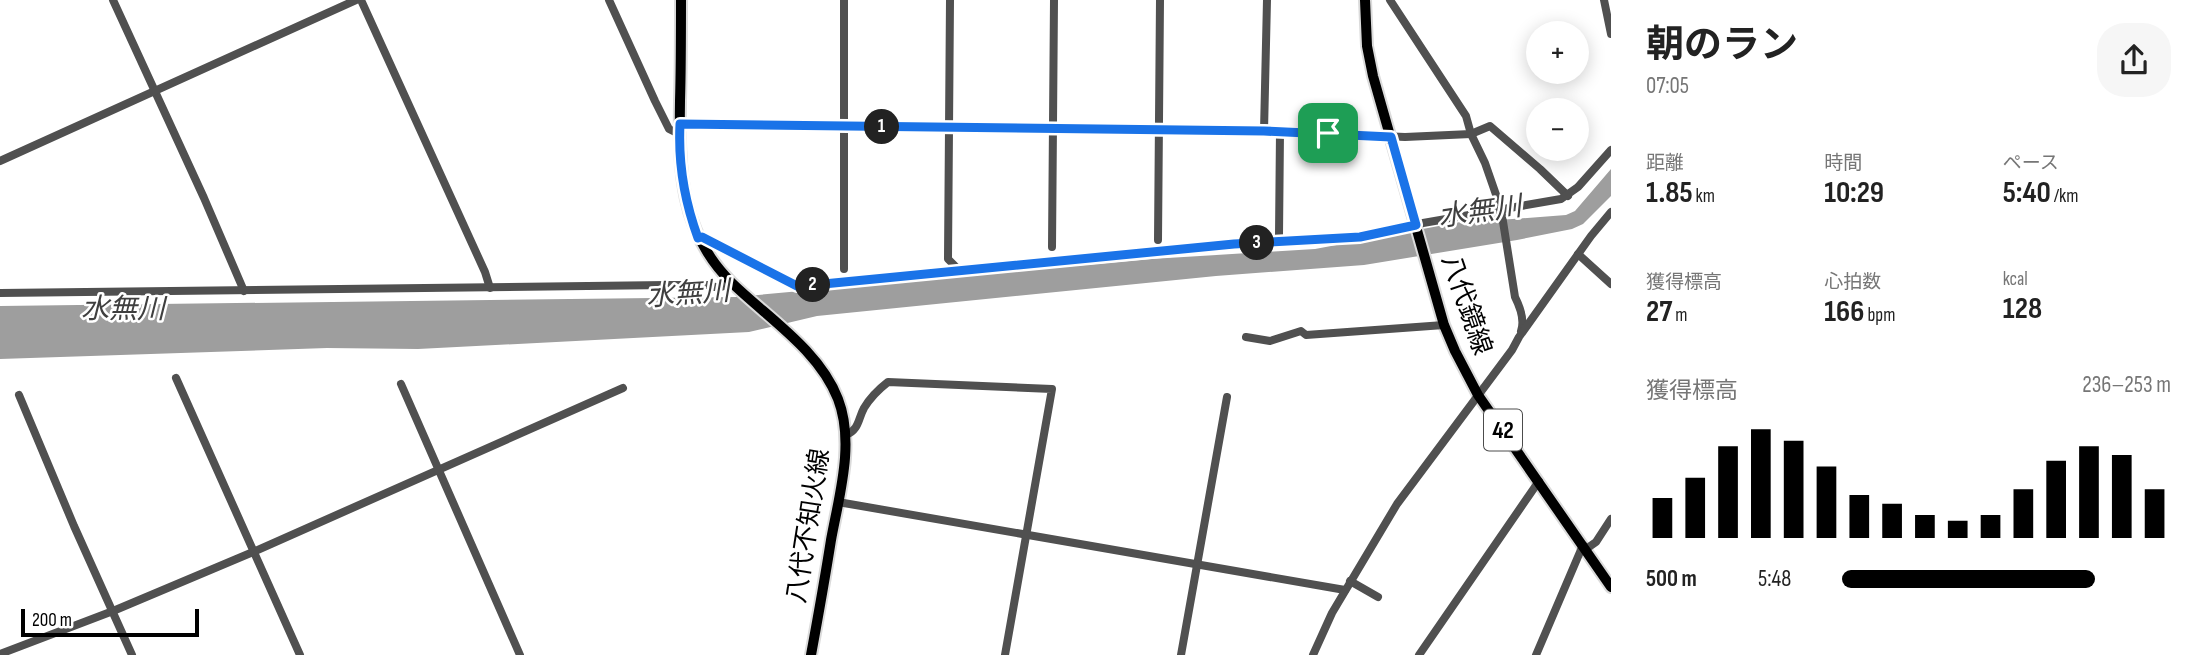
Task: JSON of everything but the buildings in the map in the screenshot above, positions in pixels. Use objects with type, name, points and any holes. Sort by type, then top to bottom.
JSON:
[{"type":"main road","name":"八代不知火線","points":[[681,0],[681,177],[683,192],[698,238],[716,266],[818,364],[838,398],[846,435],[838,502],[811,655]]},
{"type":"main road","name":"八代鏡線","points":[[1365,0],[1367,46],[1444,325],[1478,395],[1611,587]]},
{"type":"street","points":[[113,0],[244,291]]},
{"type":"street","points":[[0,161],[359,0],[490,288]]},
{"type":"street","points":[[609,0],[669,129],[844,126],[1264,131],[1391,137],[1471,134],[1490,126],[1541,169],[1567,196]]},
{"type":"street","points":[[844,0],[844,269]]},
{"type":"street","points":[[950,0],[948,260],[960,271]]},
{"type":"street","points":[[1052,247],[1054,0]]},
{"type":"street","points":[[1158,240],[1160,0]]},
{"type":"street","points":[[1264,131],[1267,0]]},
{"type":"street","points":[[1390,0],[1466,116],[1471,134],[1485,163],[1501,209],[1505,244],[1523,326],[1519,337]]},
{"type":"street","points":[[1604,0],[1611,34]]},
{"type":"street","points":[[1279,235],[1280,132]]},
{"type":"street","points":[[698,238],[702,237],[797,286],[803,286],[1234,244],[1360,237],[1561,199],[1578,187],[1611,150]]},
{"type":"street","points":[[1313,655],[1332,613],[1397,504],[1611,212]]},
{"type":"street","points":[[1578,254],[1611,285]]},
{"type":"street","points":[[0,293],[667,285],[708,285],[714,288],[734,284]]},
{"type":"street","points":[[1246,337],[1270,341],[1301,331],[1306,335],[1444,325]]},
{"type":"street","points":[[176,378],[300,655]]},
{"type":"street","points":[[846,435],[857,428],[864,408],[888,382],[1052,389],[1004,655]]},
{"type":"street","points":[[401,384],[520,655]]},
{"type":"street","points":[[0,654],[113,611],[253,552],[623,388]]},
{"type":"street","points":[[19,395],[132,655]]},
{"type":"street","points":[[1181,655],[1227,397]]},
{"type":"street","points":[[1419,655],[1539,481]]},
{"type":"street","points":[[838,502],[1345,590]]},
{"type":"street","points":[[1536,655],[1584,547],[1597,542],[1611,519]]},
{"type":"street","points":[[1350,581],[1378,597]]},
{"type":"water","name":"水無川","points":[[1611,169],[1611,196],[1583,224],[1572,229],[1364,265],[1216,276],[817,316],[749,332],[418,349],[327,348],[0,359],[0,306],[736,297],[1151,259],[1315,249],[1498,215],[1499,220],[1566,215],[1575,211]]},
{"type":"route","points":[[680,124],[1328,133],[1391,137],[1416,225],[1360,237],[1234,244],[803,286],[797,286],[702,237],[698,238],[683,192],[679,134],[680,124]]}]
